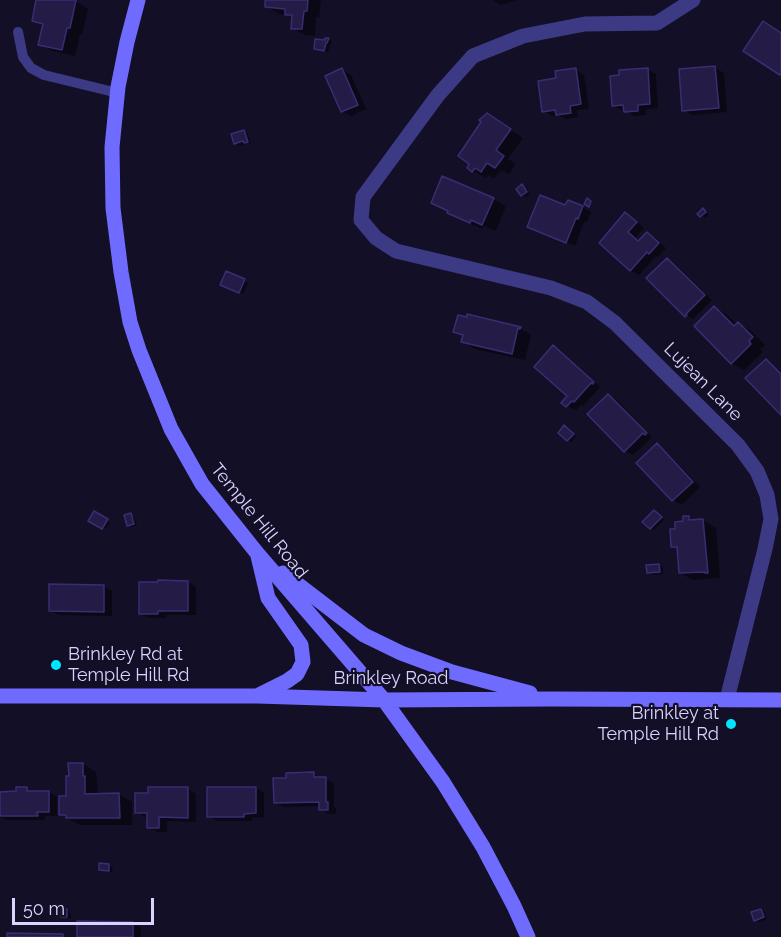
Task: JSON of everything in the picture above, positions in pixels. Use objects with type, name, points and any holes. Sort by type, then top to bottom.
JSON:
[{"type":"main road","name":"Temple Hill Road","points":[[138,0],[127,42],[118,93],[112,147],[113,208],[130,322],[171,429],[202,484],[257,553],[384,700],[443,782],[483,847],[528,937]]},
{"type":"main road","points":[[256,696],[297,674],[303,662],[301,645],[268,598],[257,553]]},
{"type":"main road","points":[[257,553],[363,635],[401,653],[452,672],[551,699]]},
{"type":"main road","name":"Brinkley Road","points":[[0,696],[256,696],[384,700],[781,700]]},
{"type":"street","name":"Lujean Lane","points":[[693,0],[657,23],[585,24],[523,36],[473,56],[438,95],[363,197],[361,220],[376,238],[396,251],[551,288],[587,302],[615,323],[738,445],[757,471],[767,495],[771,519],[726,699]]},
{"type":"lane","points":[[18,32],[23,57],[31,68],[44,75],[118,93]]},
{"type":"building","points":[[36,0],[76,0],[62,50],[38,45],[43,24],[32,21]]},
{"type":"building","points":[[265,0],[308,0],[302,29],[291,29],[292,15],[285,15],[285,9],[265,7]]},
{"type":"building","points":[[763,21],[781,33],[780,75],[743,51]]},
{"type":"building","points":[[329,38],[324,51],[314,49],[315,39],[325,40]]},
{"type":"building","points":[[715,66],[719,108],[682,111],[679,69]]},
{"type":"building","points":[[342,68],[358,105],[341,112],[325,76]]},
{"type":"building","points":[[576,68],[581,104],[570,106],[571,113],[556,115],[555,110],[542,112],[538,81],[556,78],[555,71]]},
{"type":"building","points":[[648,68],[650,104],[638,105],[638,111],[624,112],[623,105],[612,106],[610,76],[619,75],[619,70]]},
{"type":"building","points":[[487,113],[511,129],[496,150],[504,156],[495,168],[487,163],[481,172],[475,168],[472,172],[467,168],[469,164],[458,156],[481,122],[479,120]]},
{"type":"building","points":[[244,130],[248,142],[234,144],[231,134]]},
{"type":"building","points":[[442,176],[494,198],[482,225],[471,220],[470,223],[431,203]]},
{"type":"building","points":[[522,184],[527,192],[521,196],[516,189]]},
{"type":"building","points":[[540,195],[565,205],[568,200],[583,206],[566,243],[527,227]]},
{"type":"building","points":[[587,198],[591,201],[589,207],[584,204]]},
{"type":"building","points":[[703,208],[706,212],[700,217],[697,214]]},
{"type":"building","points":[[625,212],[637,222],[628,232],[638,241],[647,232],[659,243],[649,254],[647,252],[630,271],[599,243]]},
{"type":"building","points":[[667,258],[705,295],[685,317],[646,278]]},
{"type":"building","points":[[226,271],[245,279],[239,293],[220,285]]},
{"type":"building","points":[[714,306],[734,326],[738,322],[753,337],[749,341],[751,344],[731,364],[694,326]]},
{"type":"building","points":[[467,314],[521,327],[518,328],[512,354],[461,342],[463,335],[453,332],[458,315],[467,317]]},
{"type":"building","points":[[553,345],[594,382],[566,407],[561,403],[567,396],[534,367]]},
{"type":"building","points":[[766,359],[781,374],[781,415],[745,378]]},
{"type":"building","points":[[608,394],[647,433],[645,435],[643,433],[624,452],[587,414]]},
{"type":"building","points":[[564,425],[574,434],[567,441],[558,433]]},
{"type":"building","points":[[657,443],[693,482],[672,501],[636,463]]},
{"type":"building","points":[[654,510],[662,517],[650,529],[642,522]]},
{"type":"building","points":[[94,511],[108,519],[102,529],[88,521]]},
{"type":"building","points":[[131,513],[134,524],[127,526],[124,515]]},
{"type":"building","points":[[683,516],[689,516],[689,520],[703,519],[708,573],[679,573],[677,547],[671,547],[670,529],[675,529],[675,522],[683,521]]},
{"type":"building","points":[[659,564],[660,572],[647,573],[646,565]]},
{"type":"building","points":[[158,580],[188,581],[188,611],[158,611],[158,614],[139,614],[139,582],[158,582]]},
{"type":"building","points":[[49,584],[104,585],[104,612],[49,611]]},
{"type":"building","points":[[68,763],[83,763],[85,794],[119,793],[120,818],[66,818],[66,815],[59,815],[59,796],[66,796]]},
{"type":"building","points":[[314,772],[314,777],[326,777],[328,810],[319,810],[319,802],[274,803],[273,778],[286,778],[286,773]]},
{"type":"building","points":[[16,787],[27,787],[27,791],[49,791],[49,812],[37,812],[38,816],[0,816],[0,792],[16,791]]},
{"type":"building","points":[[148,787],[188,787],[188,818],[159,817],[159,828],[147,828],[147,813],[135,813],[135,793],[148,793]]},
{"type":"building","points":[[207,787],[256,787],[256,813],[244,814],[244,817],[207,817]]},
{"type":"building","points":[[99,863],[109,864],[109,871],[99,870]]},
{"type":"building","points":[[61,909],[67,909],[67,917],[61,917]]},
{"type":"building","points":[[761,909],[764,917],[754,921],[751,912]]},
{"type":"building","points":[[77,921],[133,922],[133,937],[77,937]]},
{"type":"building","points":[[7,933],[63,934],[63,937],[7,937]]},
{"type":"place","name":"Brinkley Rd at Temple Hill Rd","points":[[56,665]]},
{"type":"place","name":"Brinkley at Temple Hill Rd","points":[[731,724]]}]
